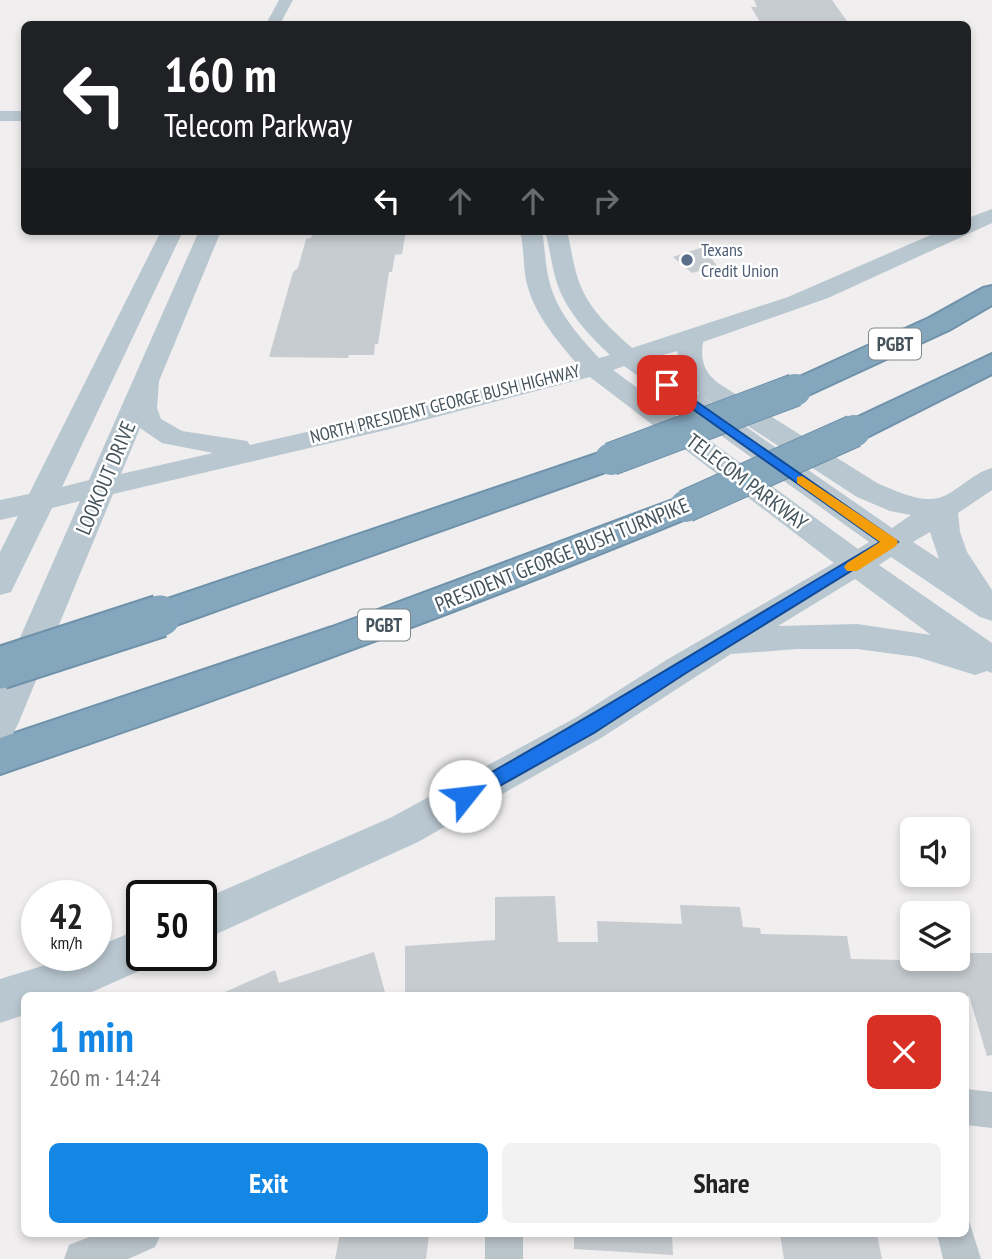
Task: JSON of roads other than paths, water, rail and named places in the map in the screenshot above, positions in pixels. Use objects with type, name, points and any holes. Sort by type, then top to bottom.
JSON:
[{"type":"highway","name":"PGBT","points":[[0,668],[160,616],[611,459],[795,390],[939,324],[992,294]]},
{"type":"highway","name":"PRESIDENT GEORGE BUSH TURNPIKE","points":[[0,756],[445,602],[686,506],[905,407],[992,362]]},
{"type":"highway","points":[[905,407],[963,403],[992,391]]},
{"type":"main road","points":[[275,21],[286,0]]},
{"type":"main road","points":[[0,107],[21,107]]},
{"type":"main road","points":[[0,116],[21,116]]},
{"type":"main road","points":[[971,225],[992,215]]},
{"type":"main road","points":[[0,584],[170,235]]},
{"type":"main road","name":"LOOKOUT DRIVE","points":[[0,724],[208,235]]},
{"type":"main road","name":"TELECOM PARKWAY","points":[[531,235],[536,248],[537,280],[544,301],[557,324],[592,366],[911,605],[992,660]]},
{"type":"main road","name":"TELECOM PARKWAY","points":[[557,235],[568,283],[580,309],[626,356],[891,542],[992,608]]},
{"type":"main road","name":"NORTH PRESIDENT GEORGE BUSH HIGHWAY","points":[[0,510],[101,489],[517,389],[774,310],[875,270],[949,235]]},
{"type":"main road","points":[[692,337],[688,354],[691,367],[697,380],[709,389],[867,490],[900,504],[943,509]]},
{"type":"main road","points":[[147,379],[143,405],[145,418],[167,435],[200,444],[268,448]]},
{"type":"main road","points":[[217,914],[404,830],[588,728],[720,645],[857,564],[992,477]]},
{"type":"main road","points":[[943,509],[943,530],[948,550],[966,578],[992,608]]},
{"type":"main road","points":[[720,645],[784,635],[847,634],[951,652],[992,669]]},
{"type":"main road","points":[[28,992],[87,973],[126,955]]},
{"type":"main road","points":[[0,1001],[21,994]]},
{"type":"street","points":[[969,1107],[992,1110]]},
{"type":"street","points":[[83,1259],[135,1237]]},
{"type":"street","points":[[504,1237],[504,1259]]},
{"type":"street","points":[[957,1237],[962,1259]]},
{"type":"place","name":"Texans Credit Union","points":[[687,260]]}]
